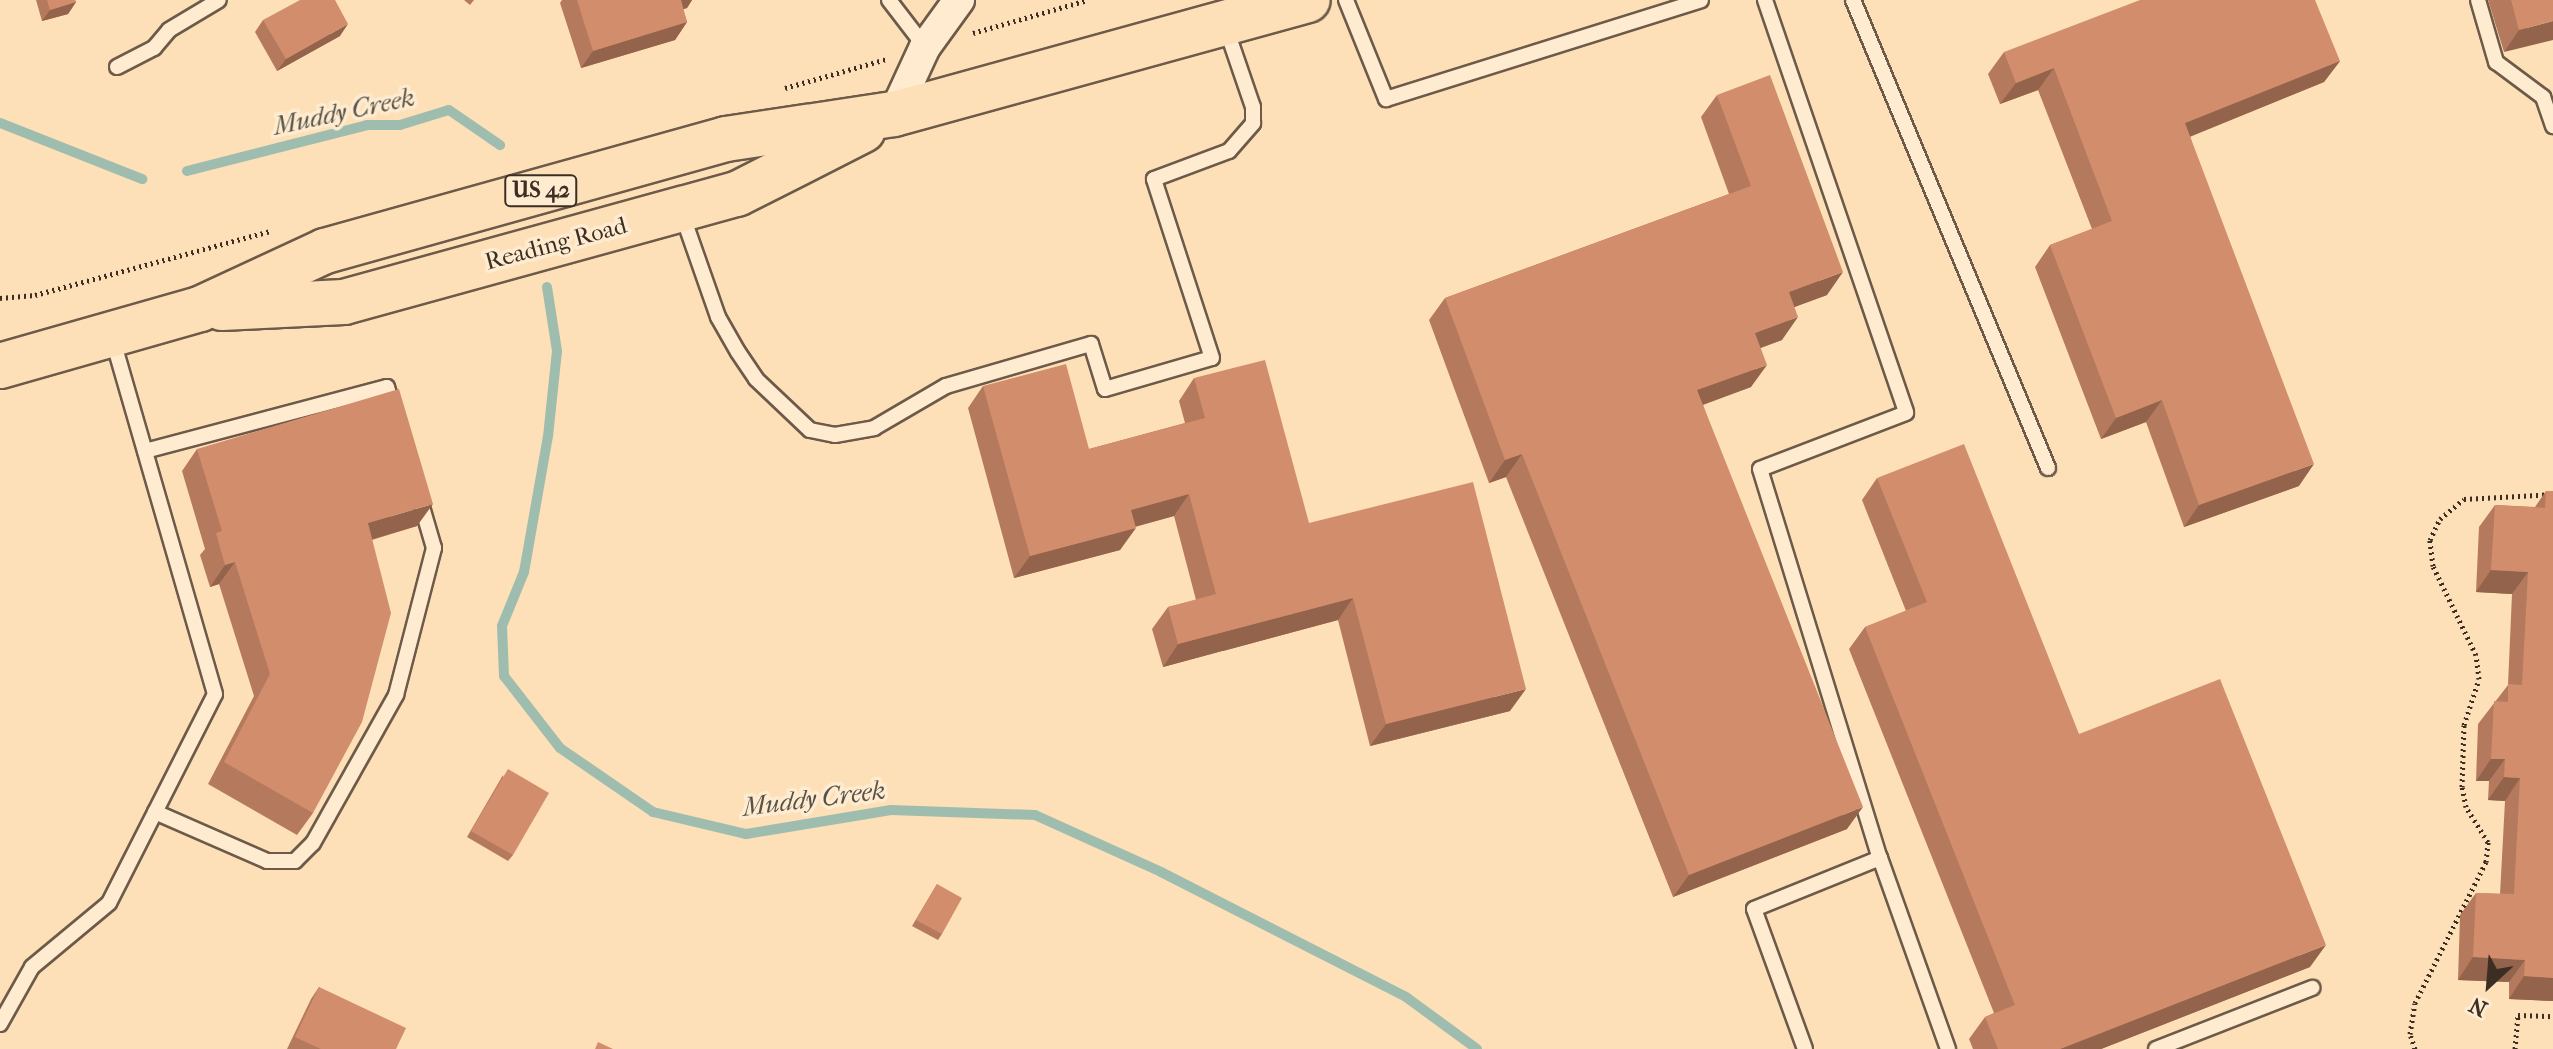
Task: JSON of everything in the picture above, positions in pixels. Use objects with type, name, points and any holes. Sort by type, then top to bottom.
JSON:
[{"type":"main road","name":"Reading Road","points":[[0,366],[200,309],[325,251],[726,139],[894,114],[1308,0]]},
{"type":"main road","name":"Reading Road","points":[[200,309],[344,302],[681,210],[737,194],[894,114]]},
{"type":"street","points":[[894,114],[925,47],[959,0]]},
{"type":"lane","points":[[117,67],[154,48],[169,30],[219,0]]},
{"type":"lane","points":[[889,0],[925,47]]},
{"type":"lane","points":[[1346,0],[1386,99],[1701,0]]},
{"type":"lane","points":[[1765,0],[1906,413],[1760,469],[1880,858],[1948,1049]]},
{"type":"lane","points":[[1853,0],[2048,468]]},
{"type":"lane","points":[[2478,0],[2496,62],[2543,97],[2553,126]]},
{"type":"lane","points":[[681,210],[708,293],[738,352],[756,379],[810,430],[835,435],[874,428],[946,386],[1091,344],[1105,389],[1212,358],[1154,179],[1229,151],[1253,123],[1253,107],[1225,23]]},
{"type":"lane","points":[[0,1024],[32,967],[109,903],[215,694],[112,334]]},
{"type":"lane","points":[[145,451],[387,387],[400,430]]},
{"type":"lane","points":[[155,812],[267,861],[295,861],[313,843],[396,695],[434,548],[417,489]]},
{"type":"lane","points":[[1805,1049],[1754,909],[1880,858]]},
{"type":"lane","points":[[2156,1049],[2312,988]]},
{"type":"path","points":[[0,298],[35,295],[179,256]]},
{"type":"path","points":[[2415,1049],[2410,1034],[2415,1003],[2486,862],[2488,842],[2466,807],[2462,787],[2464,725],[2479,679],[2476,655],[2433,566],[2430,540],[2440,519],[2464,499],[2553,494]]},
{"type":"path","points":[[2515,1049],[2518,1015],[2553,1016]]},
{"type":"building","points":[[47,0],[75,0],[76,2],[50,10]]},
{"type":"building","points":[[300,0],[335,0],[348,24],[286,59],[263,20]]},
{"type":"building","points":[[577,0],[681,0],[687,22],[593,51]]},
{"type":"building","points":[[2140,0],[2315,0],[2340,61],[2185,123],[2314,464],[2199,505],[2162,400],[2116,418],[2050,245],[2112,221],[2054,68],[2016,83],[2004,52]]},
{"type":"building","points":[[2511,0],[2553,0],[2553,21],[2519,30]]},
{"type":"building","points":[[1770,75],[1843,272],[1789,292],[1798,317],[1755,333],[1767,365],[1697,390],[1863,807],[1689,875],[1522,454],[1505,460],[1445,298],[1751,186],[1717,95]]},
{"type":"building","points":[[1265,360],[1309,523],[1473,482],[1526,689],[1386,724],[1353,598],[1178,644],[1168,607],[1216,594],[1189,494],[1131,510],[1136,528],[1030,556],[983,386],[1066,364],[1089,449],[1205,418],[1194,378]]},
{"type":"building","points":[[399,389],[433,504],[368,523],[391,613],[362,722],[313,813],[224,762],[270,674],[235,562],[225,565],[216,533],[222,531],[197,449]]},
{"type":"building","points":[[1964,444],[2079,734],[2220,679],[2326,945],[2060,1049],[1998,1049],[1985,1017],[2015,1005],[1865,627],[1927,602],[1877,478]]},
{"type":"building","points":[[2546,491],[2553,491],[2553,978],[2524,976],[2525,960],[2473,957],[2476,893],[2514,894],[2520,778],[2504,777],[2505,759],[2491,759],[2494,701],[2508,702],[2508,684],[2522,685],[2528,572],[2491,570],[2495,505],[2545,508]]},
{"type":"building","points":[[508,769],[549,793],[513,855],[471,831]]},
{"type":"building","points":[[937,884],[962,898],[942,934],[916,920]]},
{"type":"building","points":[[319,987],[406,1028],[396,1049],[321,1049],[295,1037]]},
{"type":"building","points":[[598,1042],[613,1049],[595,1049]]},
{"type":"waterway","name":"Muddy Creek","points":[[187,171],[367,125],[400,125],[449,110],[500,145]]},
{"type":"waterway","name":"Muddy Creek","points":[[0,123],[142,179]]},
{"type":"waterway","name":"Muddy Creek","points":[[547,287],[557,351],[548,436],[524,572],[502,626],[504,676],[560,748],[653,812],[746,834],[891,810],[1035,815],[1161,872],[1406,997],[1477,1049]]}]
